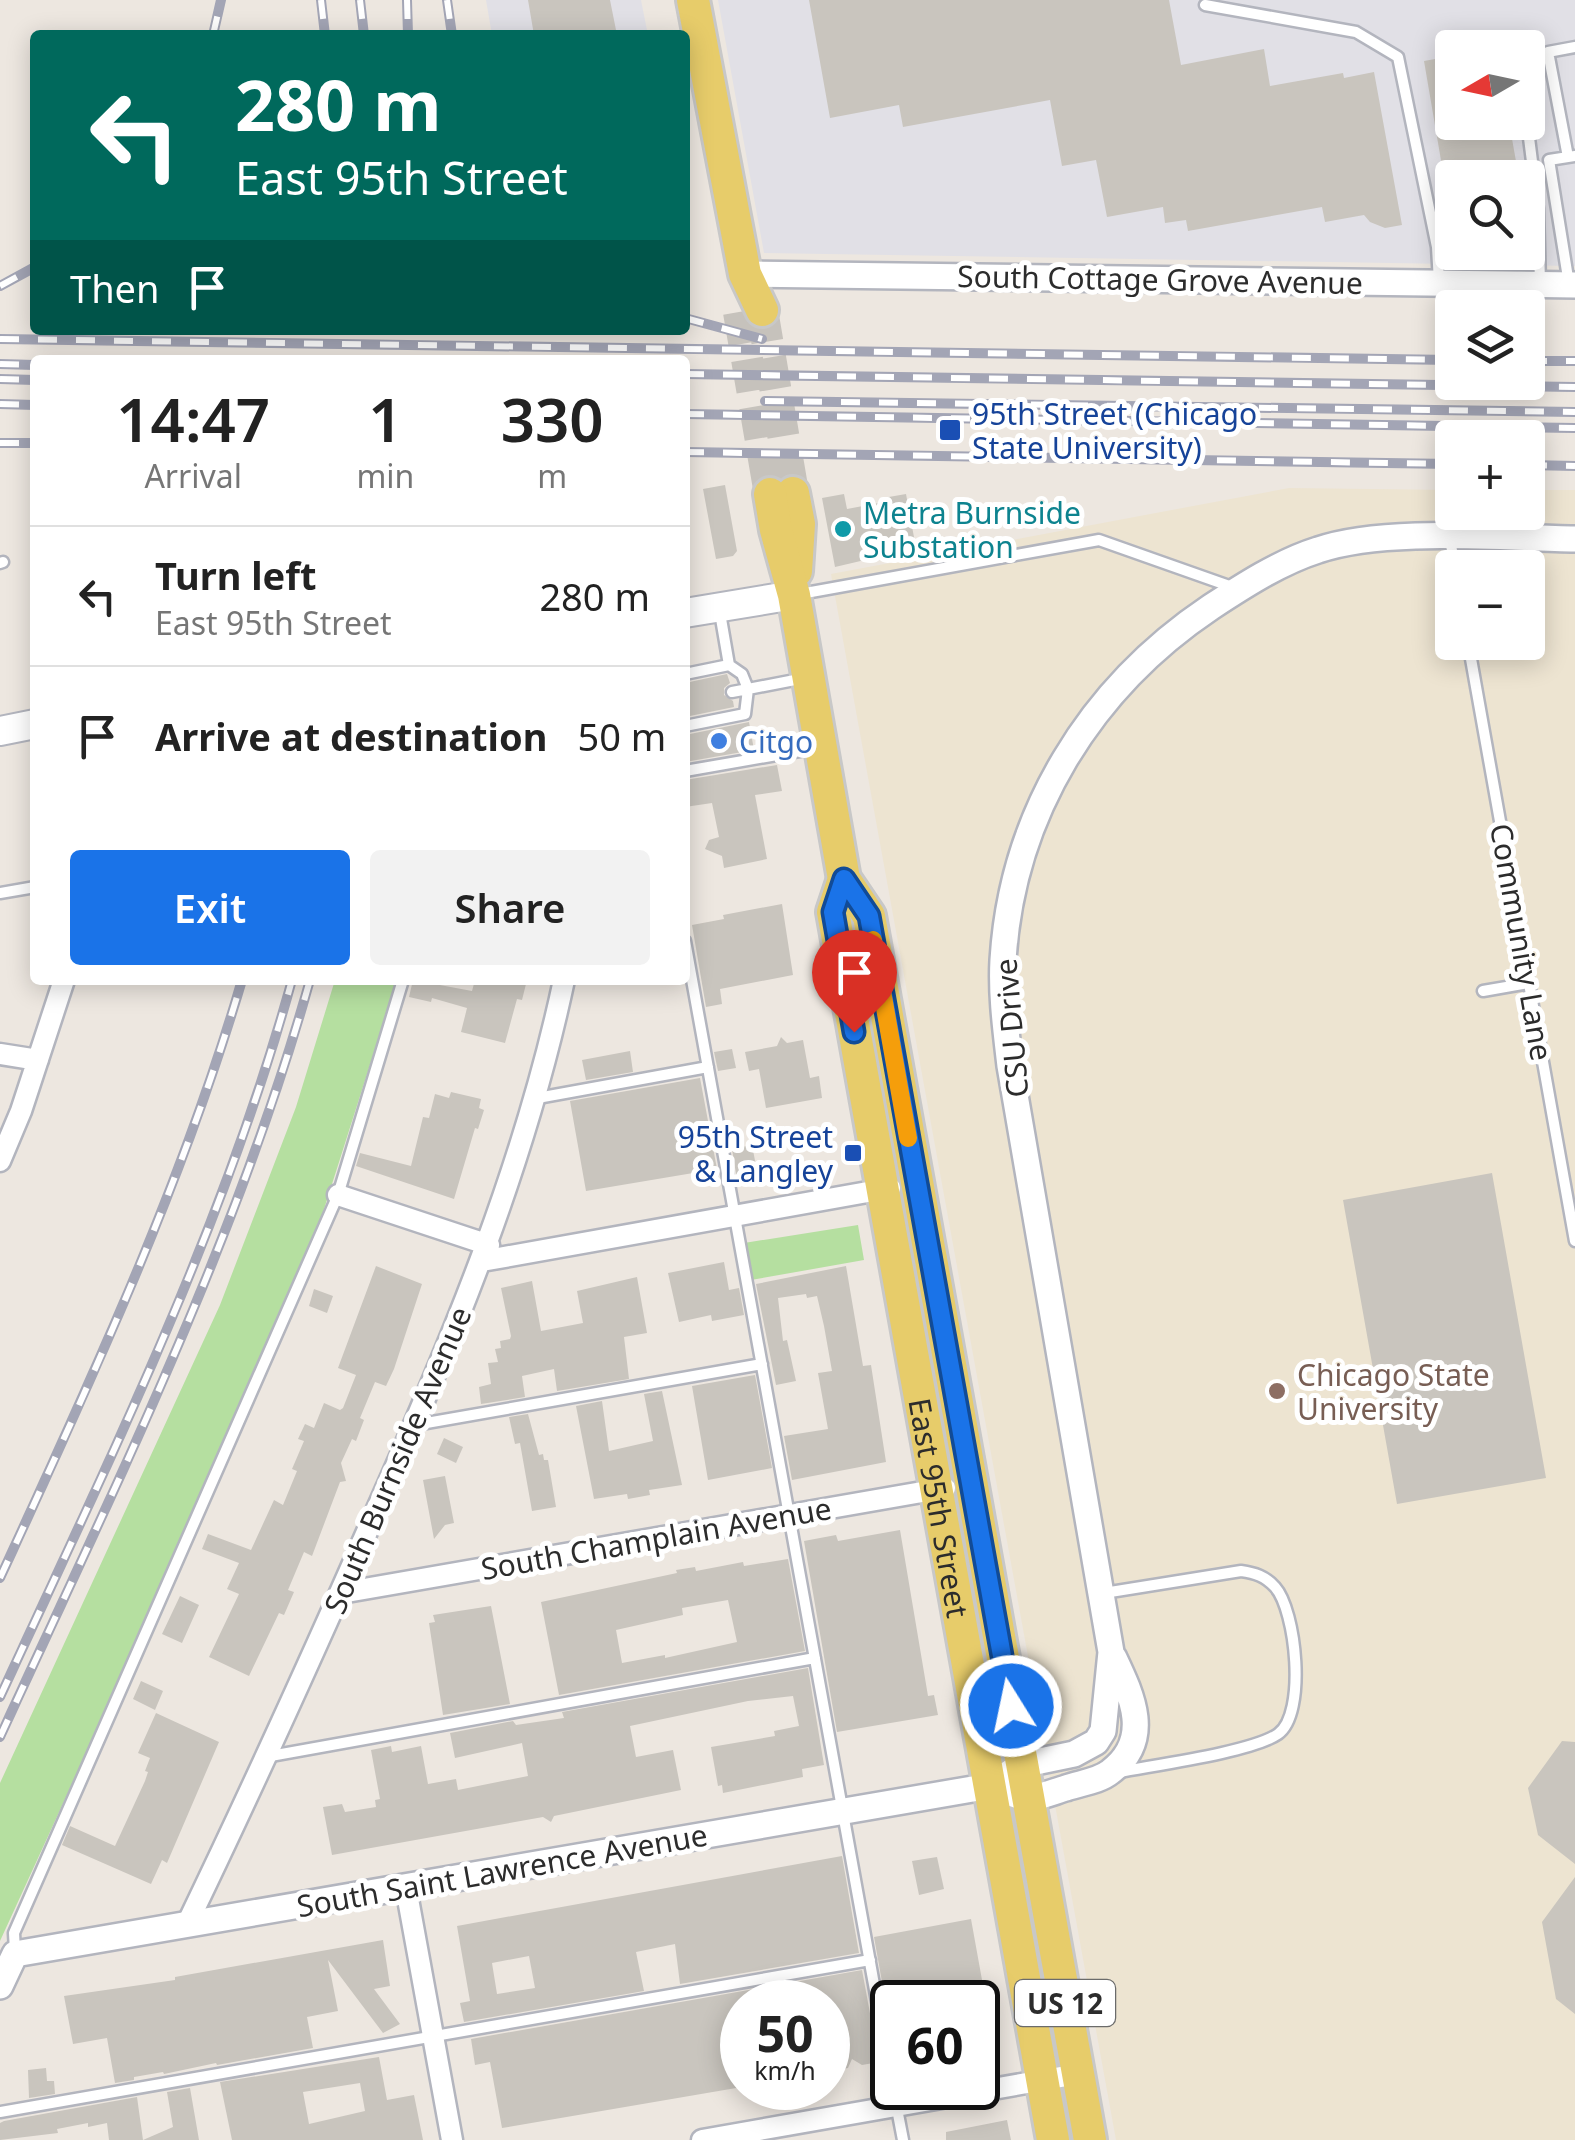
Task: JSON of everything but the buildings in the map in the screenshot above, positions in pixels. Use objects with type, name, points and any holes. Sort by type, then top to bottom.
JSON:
[{"type":"main road","points":[[693,0],[750,311]]},
{"type":"main road","name":"East 95th Street","points":[[782,493],[799,524],[794,595],[820,748],[844,879],[869,916],[1090,2140]]},
{"type":"main road","points":[[690,612],[794,595]]},
{"type":"main road","points":[[0,730],[30,725]]},
{"type":"main road","name":"East 95th Street","points":[[844,879],[833,912],[1054,2140]]},
{"type":"street","name":"South Cottage Grove Avenue","points":[[745,274],[1572,285]]},
{"type":"street","name":"CSU Drive","points":[[1112,1652],[1010,1066],[1003,1005],[1007,916],[1015,875],[1046,791],[1093,714],[1156,648],[1238,590],[1317,550],[1355,542],[1575,539]]},
{"type":"street","points":[[0,1162],[62,985]]},
{"type":"street","name":"South Burnside Avenue","points":[[187,1924],[341,1592],[486,1253],[563,985]]},
{"type":"street","points":[[0,1054],[38,1060]]},
{"type":"street","points":[[338,1195],[486,1253],[735,1218],[916,1184]]},
{"type":"street","name":"South Champlain Avenue","points":[[341,1592],[971,1483]]},
{"type":"street","points":[[990,1786],[1022,1765],[1074,1754],[1096,1742],[1105,1721],[1112,1652]]},
{"type":"street","points":[[990,1786],[1028,1800],[1108,1774],[1129,1748],[1136,1721],[1134,1702],[1112,1652]]},
{"type":"street","name":"South Saint Lawrence Avenue","points":[[15,1954],[990,1786]]},
{"type":"street","points":[[406,1888],[452,2140]]},
{"type":"street","points":[[0,1986],[15,1954]]},
{"type":"street","points":[[1000,2083],[1078,2074]]},
{"type":"street","points":[[702,2140],[870,2098]]},
{"type":"lane","points":[[1205,5],[1356,32],[1398,58],[1438,247],[1439,283]]},
{"type":"lane","points":[[1572,285],[1550,160],[1571,156],[1548,52],[1575,47]]},
{"type":"lane","points":[[1529,140],[1538,209],[1540,284]]},
{"type":"lane","points":[[1450,538],[1452,550]]},
{"type":"lane","points":[[794,595],[1099,540],[1238,590]]},
{"type":"lane","points":[[690,725],[745,714],[748,689],[742,674],[729,665],[719,608]]},
{"type":"lane","name":"Community Lane","points":[[1471,660],[1575,1241]]},
{"type":"lane","points":[[690,673],[729,665]]},
{"type":"lane","points":[[732,692],[808,678]]},
{"type":"lane","points":[[690,770],[820,748]]},
{"type":"lane","points":[[0,893],[30,888]]},
{"type":"lane","points":[[690,969],[874,1980]]},
{"type":"lane","points":[[1484,992],[1529,983]]},
{"type":"lane","points":[[15,1954],[14,1933],[338,1195],[401,985]]},
{"type":"lane","points":[[532,1099],[708,1067]]},
{"type":"lane","points":[[1560,1156],[1575,1152]]},
{"type":"lane","points":[[414,1424],[762,1364]]},
{"type":"lane","points":[[1101,1594],[1241,1572],[1256,1574],[1276,1588],[1284,1603],[1297,1689],[1284,1729],[1263,1742],[1108,1774]]},
{"type":"lane","points":[[263,1757],[815,1658]]},
{"type":"lane","points":[[0,2112],[870,1960]]},
{"type":"lane","points":[[897,2110],[903,2140]]},
{"type":"shaded area","points":[[486,0],[641,0],[647,30],[491,30]]},
{"type":"shaded area","points":[[718,0],[1575,0],[1575,266],[1545,266],[1545,160],[1435,160],[1435,264],[764,253]]},
{"type":"shaded area","name":"Chicago State University","points":[[1289,488],[1435,490],[1435,530],[1545,530],[1545,490],[1575,490],[1575,2140],[1116,2140],[831,574]]},
{"type":"green space","points":[[333,985],[395,985],[318,1228],[181,1546],[0,1941],[0,1783],[220,1305],[296,1107]]},
{"type":"green space","points":[[858,1225],[864,1260],[751,1280],[744,1243]]},
{"type":"tunnel","points":[[762,310],[793,493]]},
{"type":"tunnel","points":[[739,312],[770,494]]},
{"type":"railway","points":[[214,30],[221,0]]},
{"type":"railway","points":[[321,0],[324,30]]},
{"type":"railway","points":[[360,0],[363,30]]},
{"type":"railway","points":[[407,0],[408,30]]},
{"type":"railway","points":[[447,0],[451,30]]},
{"type":"railway","points":[[0,286],[30,270]]},
{"type":"railway","points":[[690,319],[762,339]]},
{"type":"railway","points":[[0,339],[1435,360]]},
{"type":"railway","points":[[1545,361],[1575,361]]},
{"type":"railway","points":[[0,364],[30,365]]},
{"type":"railway","points":[[690,374],[1575,387]]},
{"type":"railway","points":[[0,379],[30,380]]},
{"type":"railway","points":[[765,401],[1575,412]]},
{"type":"railway","points":[[0,404],[30,405]]},
{"type":"railway","points":[[690,414],[1575,428]]},
{"type":"railway","points":[[0,443],[30,443]]},
{"type":"railway","points":[[690,452],[1435,464]]},
{"type":"railway","points":[[1545,465],[1575,466]]},
{"type":"railway","points":[[0,1578],[100,1358],[162,1209],[240,985]]},
{"type":"railway","points":[[0,1697],[122,1433],[198,1255],[264,1073],[290,985]]},
{"type":"railway","points":[[0,1737],[129,1458],[209,1270],[280,1078],[308,985]]},
{"type":"slow traffic","points":[[873,940],[908,1138]]},
{"type":"place","name":"95th Street (Chicago State University)","points":[[950,430]]},
{"type":"place","name":"Metra Burnside Substation","points":[[843,529]]},
{"type":"place","name":"Citgo","points":[[719,741]]},
{"type":"place","name":"95th Street & Langley","points":[[853,1153]]},
{"type":"place","name":"Chicago State University","points":[[1277,1391]]},
{"type":"route","points":[[854,1032],[833,912],[844,879],[869,916],[1011,1706]]}]
